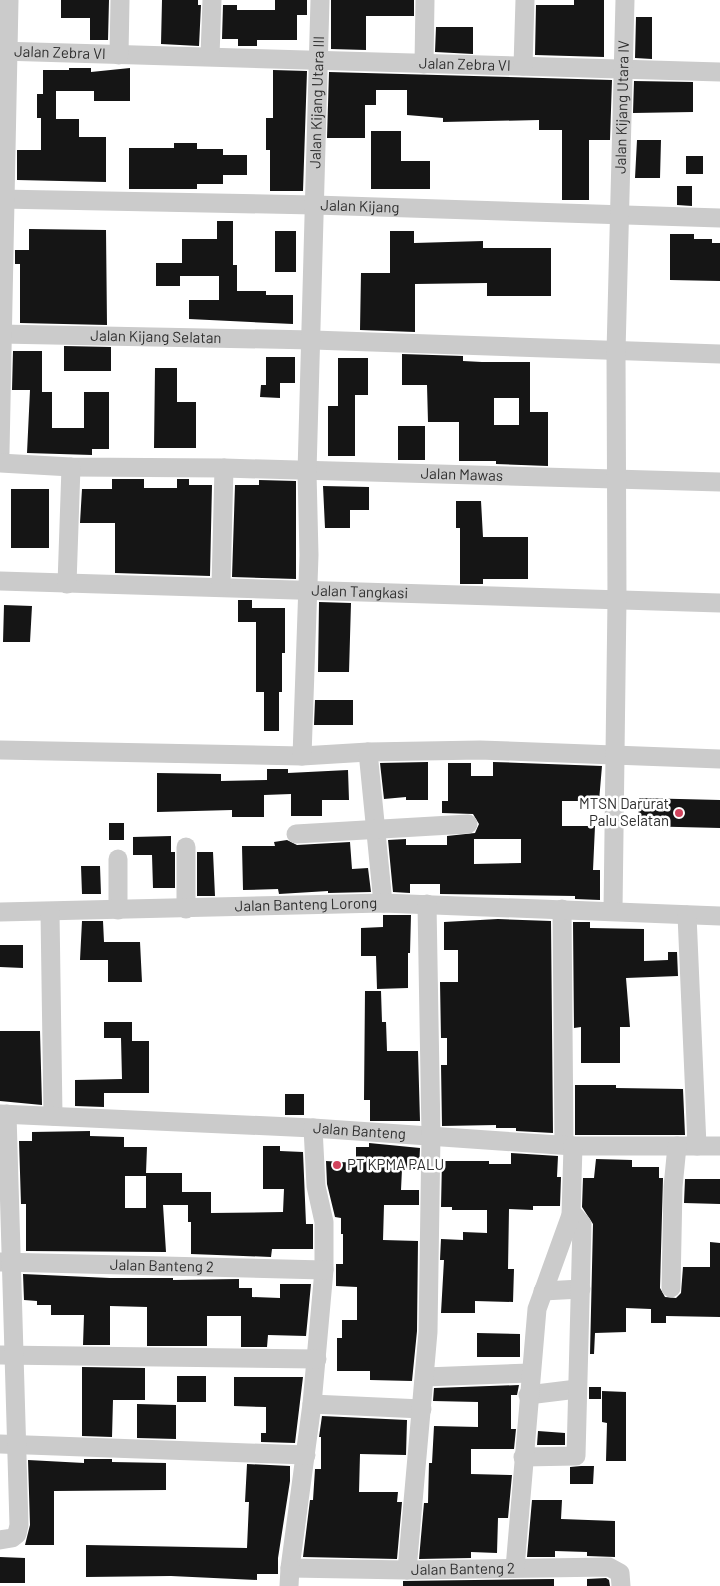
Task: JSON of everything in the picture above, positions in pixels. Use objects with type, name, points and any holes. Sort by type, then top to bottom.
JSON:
[{"type":"street","points":[[0,453],[4,51],[9,0]]},
{"type":"street","points":[[119,55],[120,0]]},
{"type":"street","points":[[210,56],[212,0]]},
{"type":"street","name":"Jalan Kijang Utara III","points":[[315,205],[320,0]]},
{"type":"street","points":[[424,64],[425,0]]},
{"type":"street","points":[[523,66],[525,0]]},
{"type":"street","name":"Jalan Kijang Utara IV","points":[[620,214],[625,0]]},
{"type":"street","name":"Jalan Zebra VI","points":[[4,51],[720,72]]},
{"type":"street","name":"Jalan Kijang","points":[[3,199],[315,205],[720,218]]},
{"type":"street","points":[[302,756],[309,555],[308,472],[313,340],[315,205]]},
{"type":"street","points":[[613,911],[617,599],[616,352],[620,214]]},
{"type":"street","name":"Jalan Kijang Selatan","points":[[1,334],[313,340],[616,352],[720,354]]},
{"type":"street","name":"Jalan Mawas","points":[[0,463],[71,467],[224,468],[308,472],[720,482]]},
{"type":"street","points":[[67,584],[71,467]]},
{"type":"street","points":[[221,586],[224,468]]},
{"type":"street","name":"Jalan Tangkasi","points":[[0,581],[221,586],[720,603]]},
{"type":"street","points":[[0,750],[302,756],[368,752],[480,750],[720,759]]},
{"type":"street","points":[[368,752],[383,903]]},
{"type":"street","points":[[296,834],[377,831],[468,824]]},
{"type":"street","points":[[186,847],[186,909]]},
{"type":"street","points":[[118,859],[118,910]]},
{"type":"street","name":"Jalan Banteng Lorong","points":[[0,912],[383,903],[720,916]]},
{"type":"street","points":[[407,1570],[425,1377],[431,1225],[427,904]]},
{"type":"street","points":[[516,1568],[528,1395],[537,1309],[571,1215],[562,909]]},
{"type":"street","points":[[50,912],[53,1116]]},
{"type":"street","points":[[687,914],[697,1146]]},
{"type":"street","points":[[0,1540],[12,1538],[18,1534],[19,1525],[8,1444],[4,1114]]},
{"type":"street","name":"Jalan Banteng","points":[[4,1114],[313,1128],[569,1145],[720,1146]]},
{"type":"street","name":"Jalan Banteng 2","points":[[313,1128],[316,1186],[324,1222],[324,1270],[312,1404],[293,1533],[289,1577],[407,1570],[609,1567],[620,1572],[621,1586]]},
{"type":"street","points":[[671,1288],[672,1187],[677,1146]]},
{"type":"street","points":[[523,1457],[576,1456],[582,1224],[576,1216],[571,1215]]},
{"type":"street","name":"Jalan Banteng 2","points":[[6,1262],[324,1270]]},
{"type":"street","points":[[543,1292],[581,1289]]},
{"type":"street","points":[[7,1355],[317,1359]]},
{"type":"street","points":[[425,1377],[530,1373]]},
{"type":"street","points":[[528,1395],[577,1389]]},
{"type":"street","points":[[312,1404],[422,1409]]},
{"type":"street","points":[[8,1444],[306,1454]]},
{"type":"building","points":[[61,0],[109,0],[108,40],[90,40],[90,18],[61,18]]},
{"type":"building","points":[[162,0],[198,0],[198,5],[201,5],[199,46],[161,44]]},
{"type":"building","points":[[275,0],[307,0],[307,15],[297,15],[297,40],[257,40],[257,46],[238,46],[238,39],[222,39],[223,5],[237,5],[237,10],[275,10]]},
{"type":"building","points":[[331,0],[414,0],[414,16],[366,16],[366,50],[331,49]]},
{"type":"building","points":[[574,0],[604,0],[604,57],[535,55],[536,5],[574,5]]},
{"type":"building","points":[[636,17],[652,17],[652,59],[635,58]]},
{"type":"building","points":[[436,27],[473,27],[473,54],[435,52]]},
{"type":"building","points":[[69,68],[91,68],[91,72],[130,68],[130,101],[94,101],[94,91],[56,91],[56,119],[79,119],[79,137],[106,137],[106,182],[17,180],[17,150],[41,150],[41,118],[37,118],[37,94],[43,94],[43,70],[69,70]]},
{"type":"building","points":[[273,70],[307,71],[303,191],[270,191],[270,150],[266,150],[266,118],[273,118]]},
{"type":"building","points":[[329,72],[612,80],[610,140],[589,140],[589,200],[562,200],[562,130],[539,130],[539,120],[443,122],[443,118],[407,115],[407,90],[376,90],[376,105],[365,105],[365,138],[327,138]]},
{"type":"building","points":[[634,81],[693,82],[693,112],[633,113]]},
{"type":"building","points":[[371,131],[401,131],[401,161],[430,161],[430,189],[371,189]]},
{"type":"building","points":[[637,140],[661,140],[660,178],[635,178]]},
{"type":"building","points":[[174,143],[197,143],[197,149],[223,149],[223,155],[247,155],[247,175],[223,175],[223,184],[197,184],[197,189],[129,189],[129,148],[174,148]]},
{"type":"building","points":[[686,156],[703,156],[703,174],[686,174]]},
{"type":"building","points":[[677,186],[692,186],[692,206],[677,205]]},
{"type":"building","points":[[217,221],[233,221],[233,265],[237,265],[237,291],[266,291],[266,295],[293,295],[293,324],[189,319],[189,300],[219,300],[219,276],[180,276],[180,286],[156,286],[156,263],[182,263],[182,239],[217,239]]},
{"type":"building","points":[[29,229],[106,230],[107,325],[20,323],[20,264],[15,264],[15,250],[29,250]]},
{"type":"building","points":[[275,231],[296,231],[296,272],[275,272]]},
{"type":"building","points":[[390,231],[414,231],[414,243],[483,241],[483,248],[551,248],[551,296],[487,296],[487,283],[415,284],[415,332],[360,330],[361,273],[390,273]]},
{"type":"building","points":[[670,234],[694,234],[694,239],[712,239],[712,243],[720,243],[720,281],[670,280]]},
{"type":"building","points":[[64,346],[111,347],[111,371],[64,371]]},
{"type":"building","points":[[13,351],[42,351],[42,392],[52,392],[52,428],[84,428],[84,392],[109,392],[109,449],[92,449],[92,455],[27,453],[30,390],[12,390]]},
{"type":"building","points":[[402,354],[463,356],[463,361],[530,362],[530,412],[548,412],[548,466],[496,464],[496,461],[459,461],[459,422],[428,422],[427,385],[402,385]],"holes":[[[494,398],[519,398],[519,425],[494,425]]]},
{"type":"building","points":[[266,357],[295,357],[295,383],[280,383],[280,398],[260,397],[261,385],[266,385]]},
{"type":"building","points":[[338,358],[368,358],[368,395],[355,395],[355,456],[328,456],[328,406],[338,406]]},
{"type":"building","points":[[155,368],[177,368],[177,402],[196,402],[196,448],[154,448]]},
{"type":"building","points":[[398,426],[425,426],[425,460],[398,460]]},
{"type":"building","points":[[112,479],[144,479],[144,488],[177,488],[177,479],[189,479],[189,485],[212,485],[210,576],[115,573],[115,523],[80,523],[82,489],[112,489]]},
{"type":"building","points":[[259,480],[296,481],[296,579],[232,577],[235,485],[259,485]]},
{"type":"building","points":[[323,486],[369,487],[369,510],[350,510],[350,528],[325,528]]},
{"type":"building","points":[[11,489],[49,489],[49,548],[11,548]]},
{"type":"building","points":[[456,501],[481,501],[483,537],[528,537],[528,579],[483,579],[483,584],[460,584],[460,528],[456,528]]},
{"type":"building","points":[[238,600],[252,600],[252,608],[285,608],[285,653],[282,653],[282,692],[279,692],[279,731],[264,731],[264,692],[256,692],[256,622],[238,622]]},
{"type":"building","points":[[319,602],[351,603],[349,672],[318,672]]},
{"type":"building","points":[[4,605],[32,606],[30,642],[3,642]]},
{"type":"building","points":[[315,700],[353,700],[353,725],[314,725]]},
{"type":"building","points":[[428,762],[428,800],[406,800],[406,797],[384,799],[380,763]]},
{"type":"building","points":[[493,762],[602,766],[599,801],[562,801],[562,826],[595,826],[593,870],[600,870],[600,900],[575,899],[575,896],[440,894],[440,884],[410,884],[410,893],[393,892],[388,840],[406,839],[406,845],[447,845],[447,836],[475,833],[479,824],[473,814],[442,813],[442,801],[448,801],[448,763],[471,763],[471,776],[493,776]],"holes":[[[474,839],[521,839],[521,863],[474,864]]]},
{"type":"building","points":[[267,769],[288,769],[288,773],[348,770],[349,800],[322,800],[322,816],[291,816],[291,794],[264,795],[264,817],[232,817],[232,810],[157,812],[157,773],[221,774],[221,781],[267,780]]},
{"type":"building","name":"MTSN Darurat Palu Selatan","points":[[639,798],[720,800],[720,828],[638,826]]},
{"type":"building","points":[[109,823],[124,823],[124,840],[109,840]]},
{"type":"building","points":[[171,836],[171,852],[175,852],[175,888],[153,888],[152,855],[133,855],[133,837]]},
{"type":"building","points":[[287,840],[297,845],[350,842],[352,869],[368,868],[371,892],[328,893],[328,891],[279,894],[278,889],[243,890],[242,846],[275,846],[274,842]]},
{"type":"building","points":[[197,852],[213,852],[215,896],[197,896]]},
{"type":"building","points":[[81,866],[100,866],[101,894],[82,894]]},
{"type":"building","points":[[383,915],[411,915],[408,988],[377,989],[376,956],[361,956],[361,928],[383,927]]},
{"type":"building","points":[[498,919],[551,921],[553,1133],[516,1131],[516,1128],[496,1128],[496,1125],[442,1126],[441,1065],[447,1065],[447,1038],[441,1038],[440,982],[458,982],[458,950],[444,950],[444,922]]},
{"type":"building","points":[[82,921],[103,921],[104,942],[140,942],[142,982],[108,982],[108,960],[80,960]]},
{"type":"building","points":[[573,922],[590,922],[590,928],[644,929],[644,961],[668,960],[668,952],[677,952],[678,976],[626,978],[630,1027],[620,1027],[620,1063],[581,1063],[581,1027],[574,1028]]},
{"type":"building","points":[[0,945],[23,945],[23,968],[0,967]]},
{"type":"building","points":[[365,991],[381,991],[382,1022],[386,1022],[387,1051],[418,1051],[420,1121],[370,1121],[370,1100],[364,1100]]},
{"type":"building","points":[[104,1022],[132,1022],[132,1041],[149,1041],[149,1093],[104,1093],[104,1107],[75,1106],[75,1080],[122,1079],[121,1038],[104,1038]]},
{"type":"building","points":[[0,1031],[40,1031],[42,1105],[0,1101]]},
{"type":"building","points":[[575,1085],[616,1085],[616,1088],[683,1089],[685,1135],[575,1135]]},
{"type":"building","points":[[285,1094],[304,1094],[304,1115],[285,1115]]},
{"type":"building","points":[[90,1131],[90,1136],[124,1137],[124,1147],[147,1147],[146,1173],[182,1173],[182,1192],[211,1192],[211,1213],[283,1212],[284,1189],[263,1189],[263,1146],[280,1146],[280,1151],[303,1152],[306,1224],[313,1224],[313,1249],[272,1249],[271,1257],[191,1254],[191,1222],[188,1222],[188,1205],[163,1205],[166,1252],[26,1251],[26,1204],[21,1204],[19,1141],[32,1141],[32,1132]],"holes":[[[125,1176],[146,1176],[146,1208],[125,1208]]]},
{"type":"building","points":[[369,1143],[420,1148],[419,1169],[402,1169],[401,1190],[419,1190],[419,1205],[384,1205],[383,1240],[418,1241],[417,1331],[412,1381],[370,1380],[370,1371],[337,1371],[337,1338],[342,1338],[342,1320],[357,1320],[357,1287],[336,1286],[336,1264],[343,1264],[343,1234],[341,1234],[341,1218],[335,1217],[327,1184],[326,1161],[356,1163],[356,1147],[369,1147]]},
{"type":"building","points":[[511,1153],[558,1156],[557,1177],[561,1177],[560,1206],[533,1206],[533,1210],[509,1209],[508,1269],[514,1269],[513,1302],[475,1301],[475,1313],[441,1313],[444,1260],[440,1260],[441,1239],[463,1240],[463,1232],[487,1233],[487,1210],[452,1210],[452,1207],[441,1207],[442,1161],[489,1161],[489,1164],[511,1164]]},
{"type":"building","points":[[596,1159],[632,1160],[632,1167],[659,1167],[659,1178],[663,1178],[660,1288],[665,1297],[676,1298],[681,1293],[683,1267],[710,1267],[710,1242],[720,1243],[720,1317],[666,1316],[666,1323],[651,1323],[651,1309],[626,1308],[626,1332],[595,1333],[594,1354],[590,1354],[593,1224],[582,1207],[583,1178],[594,1178]]},
{"type":"building","points":[[685,1179],[720,1179],[720,1204],[684,1203]]},
{"type":"building","points":[[23,1274],[110,1278],[173,1278],[173,1280],[239,1279],[239,1288],[252,1288],[252,1297],[280,1298],[280,1284],[311,1284],[306,1336],[268,1335],[267,1347],[241,1347],[241,1316],[207,1316],[207,1346],[147,1346],[147,1307],[110,1306],[110,1345],[83,1345],[84,1315],[51,1315],[51,1305],[37,1305],[37,1301],[24,1300]]},
{"type":"building","points":[[477,1333],[520,1334],[520,1357],[477,1357]]},
{"type":"building","points":[[82,1367],[145,1368],[145,1400],[113,1400],[112,1437],[82,1436]]},
{"type":"building","points":[[177,1376],[206,1376],[206,1402],[177,1402]]},
{"type":"building","points":[[234,1377],[303,1377],[295,1443],[261,1442],[261,1433],[266,1433],[266,1407],[234,1406]]},
{"type":"building","points":[[519,1385],[517,1395],[511,1395],[511,1429],[516,1429],[514,1449],[471,1449],[471,1474],[512,1475],[508,1518],[498,1518],[497,1553],[471,1552],[471,1558],[419,1559],[424,1503],[428,1503],[429,1463],[432,1463],[434,1426],[478,1427],[478,1402],[433,1401],[434,1388]]},
{"type":"building","points":[[589,1387],[601,1387],[601,1399],[589,1399]]},
{"type":"building","points":[[602,1391],[626,1392],[626,1461],[606,1461],[607,1423],[602,1422]]},
{"type":"building","points":[[137,1404],[176,1405],[176,1439],[137,1438]]},
{"type":"building","points":[[322,1416],[407,1420],[406,1455],[360,1454],[359,1492],[398,1492],[397,1502],[402,1502],[397,1559],[303,1557],[310,1500],[313,1500],[315,1469],[321,1469],[321,1437],[319,1437]]},
{"type":"building","points":[[538,1431],[565,1433],[565,1445],[537,1445]]},
{"type":"building","points":[[84,1459],[112,1459],[112,1462],[166,1463],[166,1490],[54,1491],[54,1545],[25,1545],[30,1525],[28,1460],[84,1463]]},
{"type":"building","points":[[247,1464],[290,1466],[290,1481],[278,1558],[278,1574],[257,1574],[257,1580],[171,1576],[86,1577],[86,1545],[247,1548],[249,1502],[245,1502]]},
{"type":"building","points":[[594,1466],[593,1484],[570,1484],[570,1467]]},
{"type":"building","points":[[532,1500],[562,1500],[561,1519],[615,1521],[615,1557],[587,1556],[587,1552],[555,1551],[555,1557],[527,1557]]},
{"type":"building","points":[[0,1557],[25,1558],[25,1583],[0,1583]]},
{"type":"building","points":[[606,1578],[609,1580],[610,1586],[587,1586],[587,1579]]},
{"type":"building","points":[[554,1579],[554,1586],[403,1586],[403,1581]]},
{"type":"place","name":"MTSN Darurat Palu Selatan","points":[[679,813]]},
{"type":"place","name":"PT KPMA PALU","points":[[337,1165]]}]
